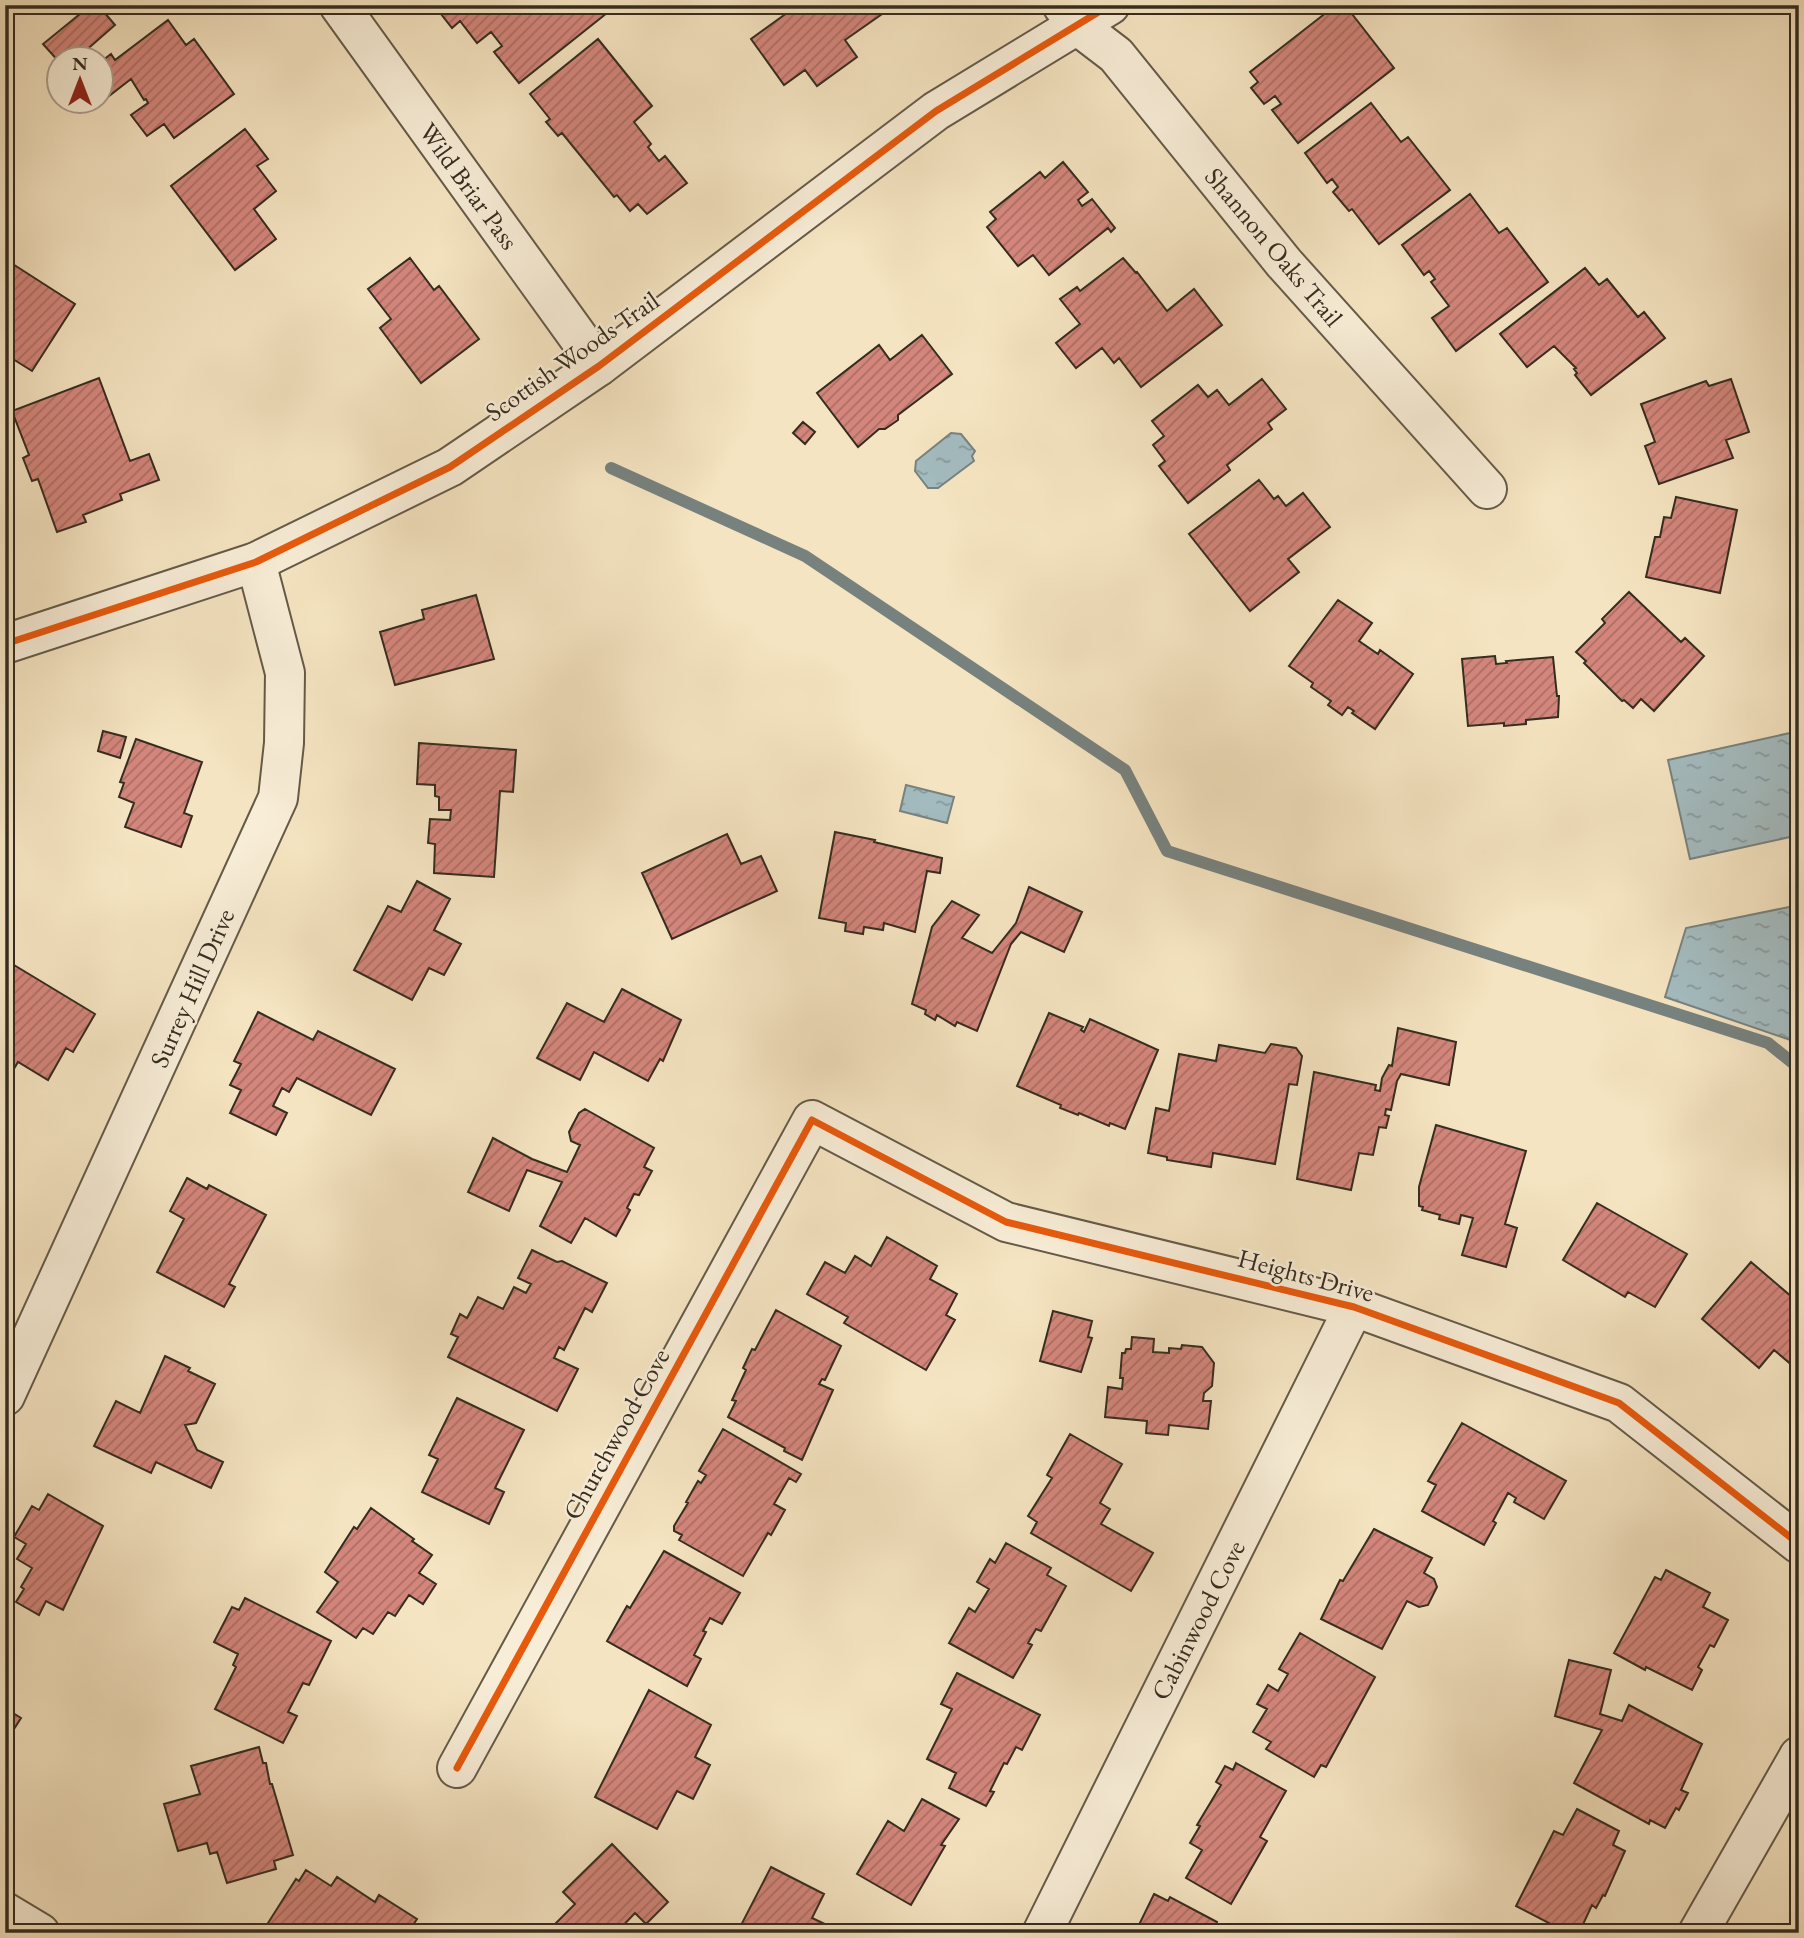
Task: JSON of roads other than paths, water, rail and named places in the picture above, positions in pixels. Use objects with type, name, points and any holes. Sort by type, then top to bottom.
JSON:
[{"type":"street","name":"Wild Briar Pass","points":[[339,5],[599,366]]},
{"type":"street","name":"Scottish Woods Trail","points":[[5,644],[256,562],[450,467],[599,366],[936,111],[1070,16],[1110,5]]},
{"type":"street","name":"Shannon Oaks Trail","points":[[1070,16],[1116,55],[1284,263],[1487,489]]},
{"type":"street","name":"Surrey Hill Drive","points":[[5,1396],[278,798],[284,743],[285,673],[256,562]]},
{"type":"street","name":"Heights Drive","points":[[812,1120],[1006,1222],[1354,1307],[1619,1403],[1799,1544]]},
{"type":"street","name":"Churchwood Cove","points":[[457,1768],[812,1120]]},
{"type":"street","name":"Cabinwood Cove","points":[[1042,1933],[1354,1307]]},
{"type":"street","points":[[1698,1933],[1799,1756]]},
{"type":"street","points":[[5,1912],[40,1933]]},
{"type":"water","points":[[951,433],[961,434],[975,451],[972,456],[974,461],[938,488],[928,488],[915,471],[916,461]]},
{"type":"water","points":[[1799,731],[1799,835],[1690,859],[1668,760]]},
{"type":"water","points":[[906,785],[954,797],[947,823],[900,811]]},
{"type":"water","points":[[1799,905],[1799,1043],[1665,997],[1686,928]]},
{"type":"waterway","points":[[611,468],[805,556],[1125,770],[1167,851],[1768,1043],[1799,1068]]}]
